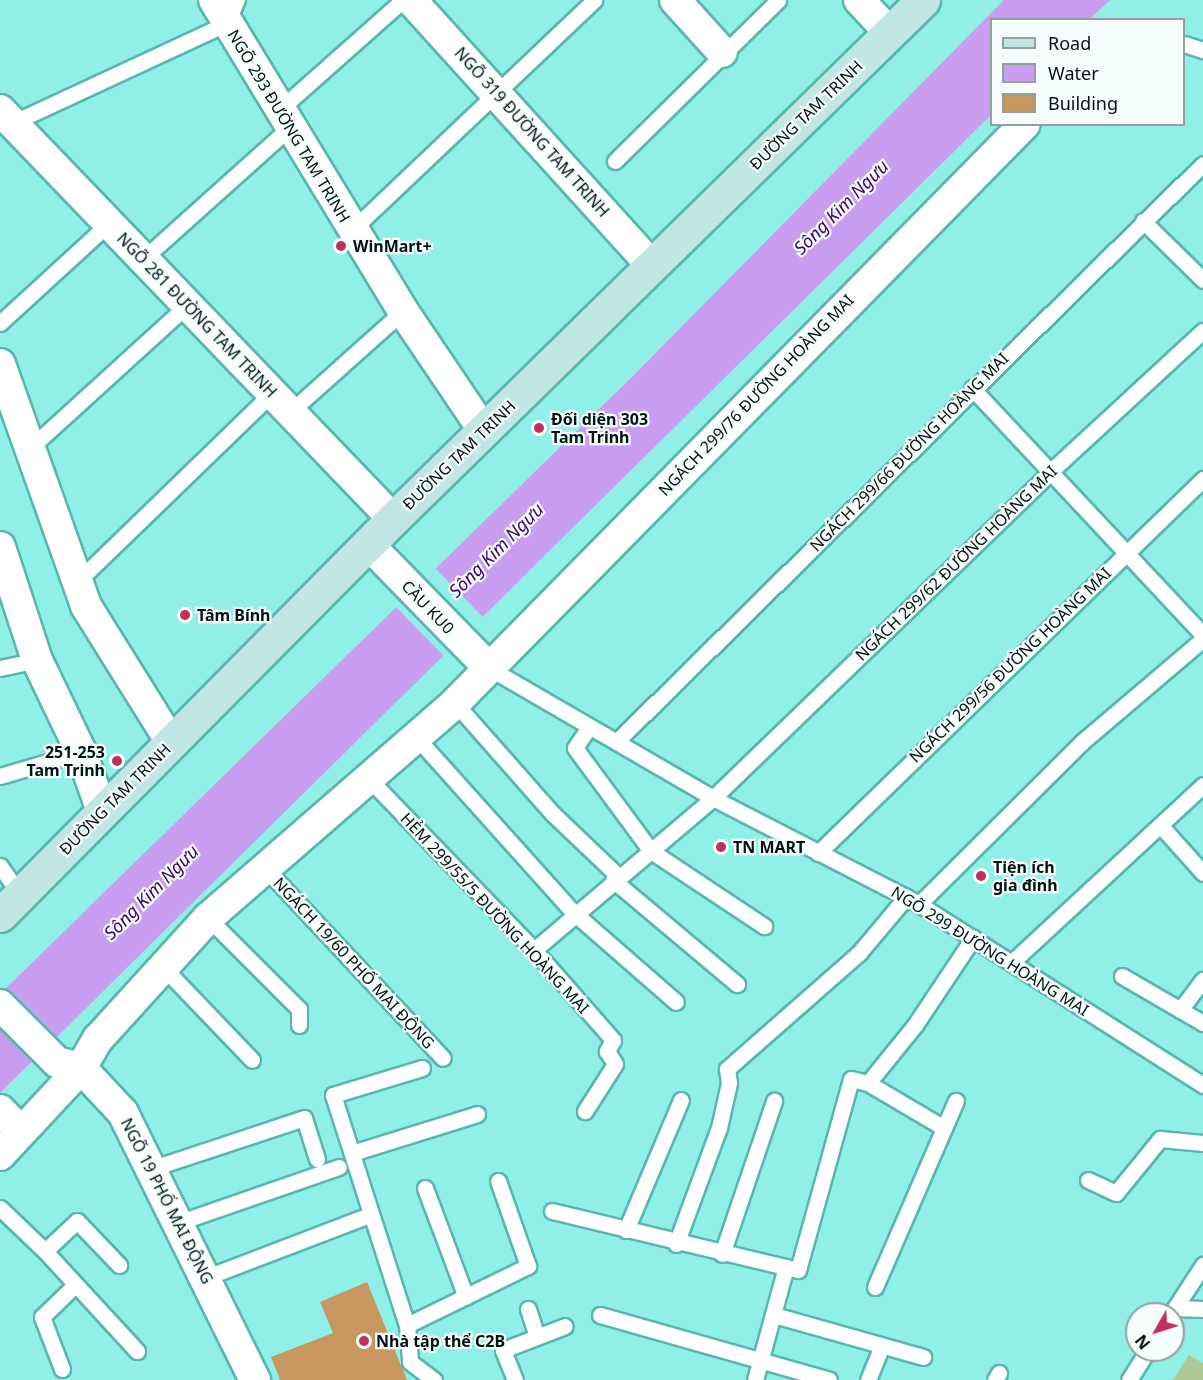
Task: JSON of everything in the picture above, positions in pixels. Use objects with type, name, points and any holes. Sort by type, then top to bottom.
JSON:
[{"type":"main road","name":"ĐƯỜNG TAM TRINH","points":[[10,905],[393,519],[922,0]]},
{"type":"street","name":"NGÕ 319 ĐƯỜNG TAM TRINH","points":[[411,0],[497,91],[652,266]]},
{"type":"street","points":[[675,0],[722,52]]},
{"type":"street","points":[[859,0],[890,33]]},
{"type":"street","name":"NGÕ 293 ĐƯỜNG TAM TRINH","points":[[226,8],[283,120],[403,311],[484,431]]},
{"type":"street","name":"NGÕ 281 ĐƯỜNG TAM TRINH","points":[[6,116],[393,519]]},
{"type":"street","name":"NGÁCH 299/76 ĐƯỜNG HOÀNG MAI","points":[[265,868],[455,704],[1023,126]]},
{"type":"street","points":[[0,364],[86,606],[171,742]]},
{"type":"street","name":"CẦU KU0","points":[[368,544],[489,668]]},
{"type":"street","points":[[0,547],[8,596],[81,752],[102,811]]},
{"type":"street","points":[[0,1155],[81,1068],[98,1039],[162,966],[208,918],[265,868]]},
{"type":"street","points":[[0,1005],[57,1062],[81,1068]]},
{"type":"street","name":"NGÕ 19 PHỐ MAI ĐỘNG","points":[[81,1068],[110,1095],[153,1168],[255,1380]]},
{"type":"street","points":[[0,1110],[21,1132]]},
{"type":"lane","points":[[143,260],[403,0]]},
{"type":"lane","points":[[352,230],[594,0]]},
{"type":"lane","points":[[615,161],[722,52],[778,0]]},
{"type":"lane","points":[[6,116],[226,8]]},
{"type":"lane","points":[[1185,44],[1203,50]]},
{"type":"lane","name":"NGÁCH 299/66 ĐƯỜNG HOÀNG MAI","points":[[617,741],[972,388],[1203,164]]},
{"type":"lane","points":[[1143,221],[1203,280]]},
{"type":"lane","points":[[0,323],[109,223]]},
{"type":"lane","points":[[29,449],[187,304]]},
{"type":"lane","points":[[77,582],[281,403],[403,311]]},
{"type":"lane","name":"NGÁCH 299/62 ĐƯỜNG HOÀNG MAI","points":[[534,950],[574,913],[713,798],[1050,472],[1203,332]]},
{"type":"lane","points":[[676,1244],[719,1128],[729,1083],[727,1069],[859,953],[1082,742],[1203,637],[972,388]]},
{"type":"lane","name":"NGÁCH 299/56 ĐƯỜNG HOÀNG MAI","points":[[818,853],[1203,479]]},
{"type":"lane","points":[[0,668],[37,660]]},
{"type":"lane","name":"NGÕ 299 ĐƯỜNG HOÀNG MAI","points":[[489,668],[713,798],[912,901],[1203,1085]]},
{"type":"lane","points":[[455,704],[553,814],[616,878],[737,984]]},
{"type":"lane","points":[[589,728],[575,748],[651,851],[764,926]]},
{"type":"lane","points":[[416,737],[574,913],[676,1002]]},
{"type":"lane","points":[[0,776],[81,752]]},
{"type":"lane","name":"HẺM 299/55/5 ĐƯỜNG HOÀNG MAI","points":[[369,779],[534,950],[613,1040],[607,1051],[615,1064],[585,1111]]},
{"type":"lane","points":[[1011,963],[1203,785]]},
{"type":"lane","points":[[1161,826],[1203,873]]},
{"type":"lane","points":[[0,866],[10,905]]},
{"type":"lane","name":"NGÁCH 19/60 PHỐ MAI ĐỘNG","points":[[265,868],[443,1058]]},
{"type":"lane","points":[[208,918],[299,1009],[299,1025]]},
{"type":"lane","points":[[868,1083],[915,1025],[973,938]]},
{"type":"lane","points":[[162,966],[252,1060]]},
{"type":"lane","points":[[1122,976],[1203,1023]]},
{"type":"lane","points":[[1180,1010],[1203,980]]},
{"type":"lane","points":[[422,1068],[333,1095],[369,1215],[407,1325],[410,1362],[434,1380]]},
{"type":"lane","points":[[755,1380],[851,1079],[868,1083],[944,1128]]},
{"type":"lane","points":[[626,1230],[681,1100]]},
{"type":"lane","points":[[722,1254],[774,1101]]},
{"type":"lane","points":[[875,1287],[956,1101]]},
{"type":"lane","points":[[352,1153],[477,1114]]},
{"type":"lane","points":[[153,1168],[304,1118],[317,1159]]},
{"type":"lane","points":[[1088,1180],[1116,1193],[1160,1139],[1203,1143]]},
{"type":"lane","points":[[180,1222],[339,1167]]},
{"type":"lane","points":[[407,1325],[528,1266],[498,1181]]},
{"type":"lane","points":[[425,1188],[466,1297]]},
{"type":"lane","points":[[0,1208],[45,1251],[137,1351]]},
{"type":"lane","points":[[552,1211],[676,1244],[792,1268]]},
{"type":"lane","points":[[207,1278],[369,1215]]},
{"type":"lane","points":[[45,1251],[77,1221],[119,1265]]},
{"type":"lane","points":[[1179,1302],[1203,1265]]},
{"type":"lane","points":[[62,1369],[42,1317],[75,1286]]},
{"type":"lane","points":[[528,1309],[537,1337]]},
{"type":"lane","points":[[1185,1311],[1203,1310]]},
{"type":"lane","points":[[600,1315],[829,1380]]},
{"type":"lane","points":[[774,1315],[923,1357]]},
{"type":"lane","points":[[515,1380],[503,1350],[565,1326]]},
{"type":"lane","points":[[868,1380],[882,1346]]},
{"type":"lane","points":[[1129,1380],[1140,1362]]},
{"type":"green space","points":[[1189,1355],[1203,1363],[1203,1380],[1173,1380]]},
{"type":"water","name":"Sông Kim Ngưu","points":[[1004,0],[1110,0],[1091,18],[990,18],[990,116],[0,1093],[0,994],[633,376]]},
{"type":"pier","points":[[434,567],[484,618],[445,657],[394,605]]},
{"type":"building","name":"Nhà tập thể C2B","points":[[367,1282],[407,1380],[280,1380],[271,1357],[333,1333],[320,1302]]},
{"type":"place","name":"WinMart+","points":[[341,246]]},
{"type":"place","name":"Đối diện 303 Tam Trinh","points":[[539,428]]},
{"type":"place","name":"Tâm Bính","points":[[185,615]]},
{"type":"place","name":"251-253 Tam Trinh","points":[[117,761]]},
{"type":"place","name":"TN MART","points":[[721,847]]},
{"type":"place","name":"Tiện ích gia đình","points":[[981,876]]},
{"type":"place","name":"Nhà tập thể C2B","points":[[364,1341]]}]
